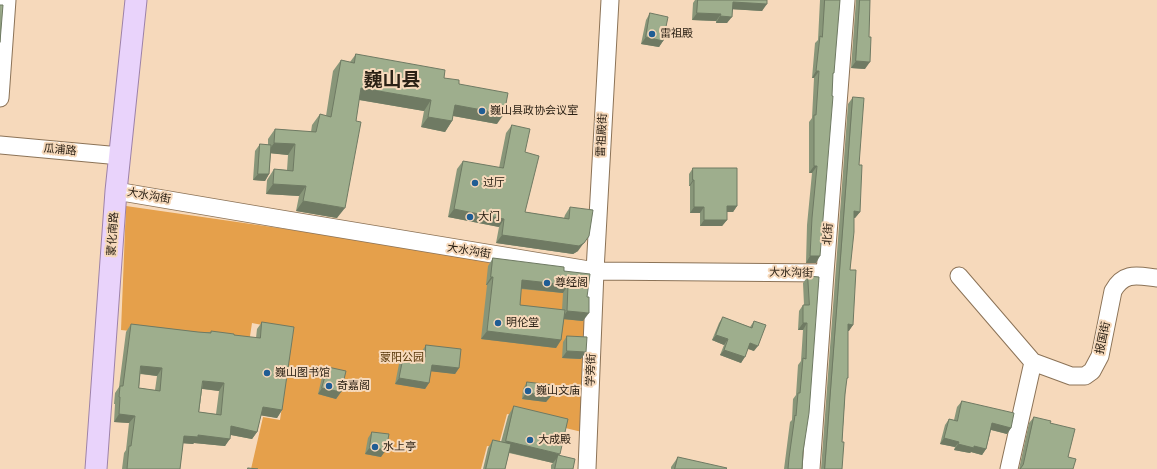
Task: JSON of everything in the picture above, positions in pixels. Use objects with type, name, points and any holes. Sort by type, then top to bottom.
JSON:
[{"type":"main road","name":"蒙化南路","points":[[96,469],[116,190],[136,0]]},
{"type":"street","points":[[0,98],[7,0]]},
{"type":"street","name":"雷祖殿街","points":[[595,271],[610,0]]},
{"type":"street","name":"北街","points":[[811,469],[846,0]]},
{"type":"street","name":"瓜浦路","points":[[0,145],[120,156]]},
{"type":"street","name":"大水沟街","points":[[116,190],[273,218],[595,271],[825,273]]},
{"type":"street","name":"学旁街","points":[[587,469],[595,271]]},
{"type":"street","points":[[959,276],[1033,362],[1009,469]]},
{"type":"street","name":"报国街","points":[[1033,362],[1071,376],[1085,376],[1092,371],[1100,356],[1113,291],[1117,283],[1123,279],[1135,276],[1157,278]]},
{"type":"green space","name":"蒙阳公园","points":[[126,206],[591,273],[582,432],[507,414],[498,448],[487,446],[481,469],[251,469],[263,417],[280,420],[293,331],[252,323],[249,343],[121,330]]},
{"type":"building","points":[[698,0],[767,0],[767,4],[733,2],[732,17],[720,16],[721,14],[697,13]]},
{"type":"building","points":[[825,0],[840,0],[833,73],[833,96],[820,256],[810,256],[817,166],[814,166],[814,115],[816,115],[819,71],[816,71],[820,36],[822,37]]},
{"type":"building","points":[[860,0],[870,0],[870,62],[856,61]]},
{"type":"building","points":[[0,5],[3,5],[0,42]]},
{"type":"building","points":[[650,13],[668,17],[663,41],[646,37]]},
{"type":"building","points":[[356,54],[445,70],[444,78],[459,80],[459,84],[508,93],[504,114],[455,105],[452,121],[428,117],[431,100],[361,88],[356,121],[361,122],[345,208],[303,201],[306,186],[273,184],[274,169],[293,171],[295,144],[274,143],[275,129],[316,132],[320,114],[331,117],[341,60],[354,63]]},
{"type":"building","points":[[853,97],[864,98],[859,165],[862,165],[860,212],[854,211],[854,232],[850,270],[856,270],[853,325],[848,324],[848,378],[845,394],[842,469],[825,469]]},
{"type":"building","points":[[512,125],[530,129],[525,152],[539,156],[525,212],[569,219],[570,207],[593,210],[589,236],[584,243],[579,246],[502,235],[504,219],[454,209],[463,161],[503,168]]},
{"type":"building","points":[[260,144],[271,145],[269,174],[258,174]]},
{"type":"building","points":[[693,168],[737,168],[737,206],[727,206],[727,220],[704,220],[704,207],[694,207]]},
{"type":"building","points":[[493,258],[564,267],[564,271],[590,274],[587,297],[589,297],[589,313],[567,311],[568,285],[522,280],[520,305],[565,310],[561,340],[487,331],[493,277],[491,277]]},
{"type":"building","points":[[808,276],[819,277],[809,413],[802,469],[788,469],[798,393],[800,393],[803,358],[806,359],[807,323],[803,323],[803,305],[809,305]]},
{"type":"building","points":[[723,317],[752,328],[754,321],[766,325],[758,346],[750,343],[745,357],[724,350],[728,339],[716,335]]},
{"type":"building","points":[[262,322],[294,327],[282,410],[263,407],[257,432],[231,426],[230,439],[198,435],[198,437],[184,436],[180,469],[127,469],[129,446],[131,446],[135,416],[119,414],[119,397],[120,386],[123,386],[131,324],[198,332],[211,333],[211,331],[260,338]],"holes":[[[141,366],[162,368],[160,391],[139,388]],[[203,381],[224,383],[221,415],[199,412]]]},
{"type":"building","points":[[567,336],[587,337],[586,352],[567,351]]},
{"type":"building","points":[[426,345],[461,349],[459,368],[432,365],[429,383],[399,378],[404,353],[425,357]]},
{"type":"building","points":[[328,367],[346,371],[341,392],[322,388]]},
{"type":"building","points":[[527,382],[552,385],[551,396],[526,393]]},
{"type":"building","points":[[962,401],[1014,413],[1011,428],[992,423],[986,449],[958,444],[959,442],[944,438],[949,419],[957,421]]},
{"type":"building","name":"大成殿","points":[[514,406],[568,419],[560,454],[506,441]]},
{"type":"building","points":[[1034,417],[1051,421],[1050,423],[1075,429],[1068,457],[1076,459],[1073,469],[1020,469],[1023,465]]},
{"type":"building","points":[[372,432],[389,434],[386,450],[370,447]]},
{"type":"building","points":[[493,440],[511,444],[505,469],[486,469]]},
{"type":"building","points":[[558,455],[575,459],[573,469],[555,469]]},
{"type":"building","points":[[678,457],[727,468],[675,469]]},
{"type":"place","name":"雷祖殿","points":[[652,34]]},
{"type":"place","name":"巍山县政协会议室","points":[[482,111]]},
{"type":"place","name":"过厅","points":[[475,183]]},
{"type":"place","name":"大门","points":[[470,217]]},
{"type":"place","name":"尊经阁","points":[[547,283]]},
{"type":"place","name":"明伦堂","points":[[498,323]]},
{"type":"place","name":"巍山图书馆","points":[[267,373]]},
{"type":"place","name":"奇嘉阁","points":[[329,386]]},
{"type":"place","name":"巍山文庙","points":[[528,391]]},
{"type":"place","name":"大成殿","points":[[530,440]]},
{"type":"place","name":"水上亭","points":[[375,447]]},
{"type":"district","name":"巍山县","points":[[392,80]]}]
